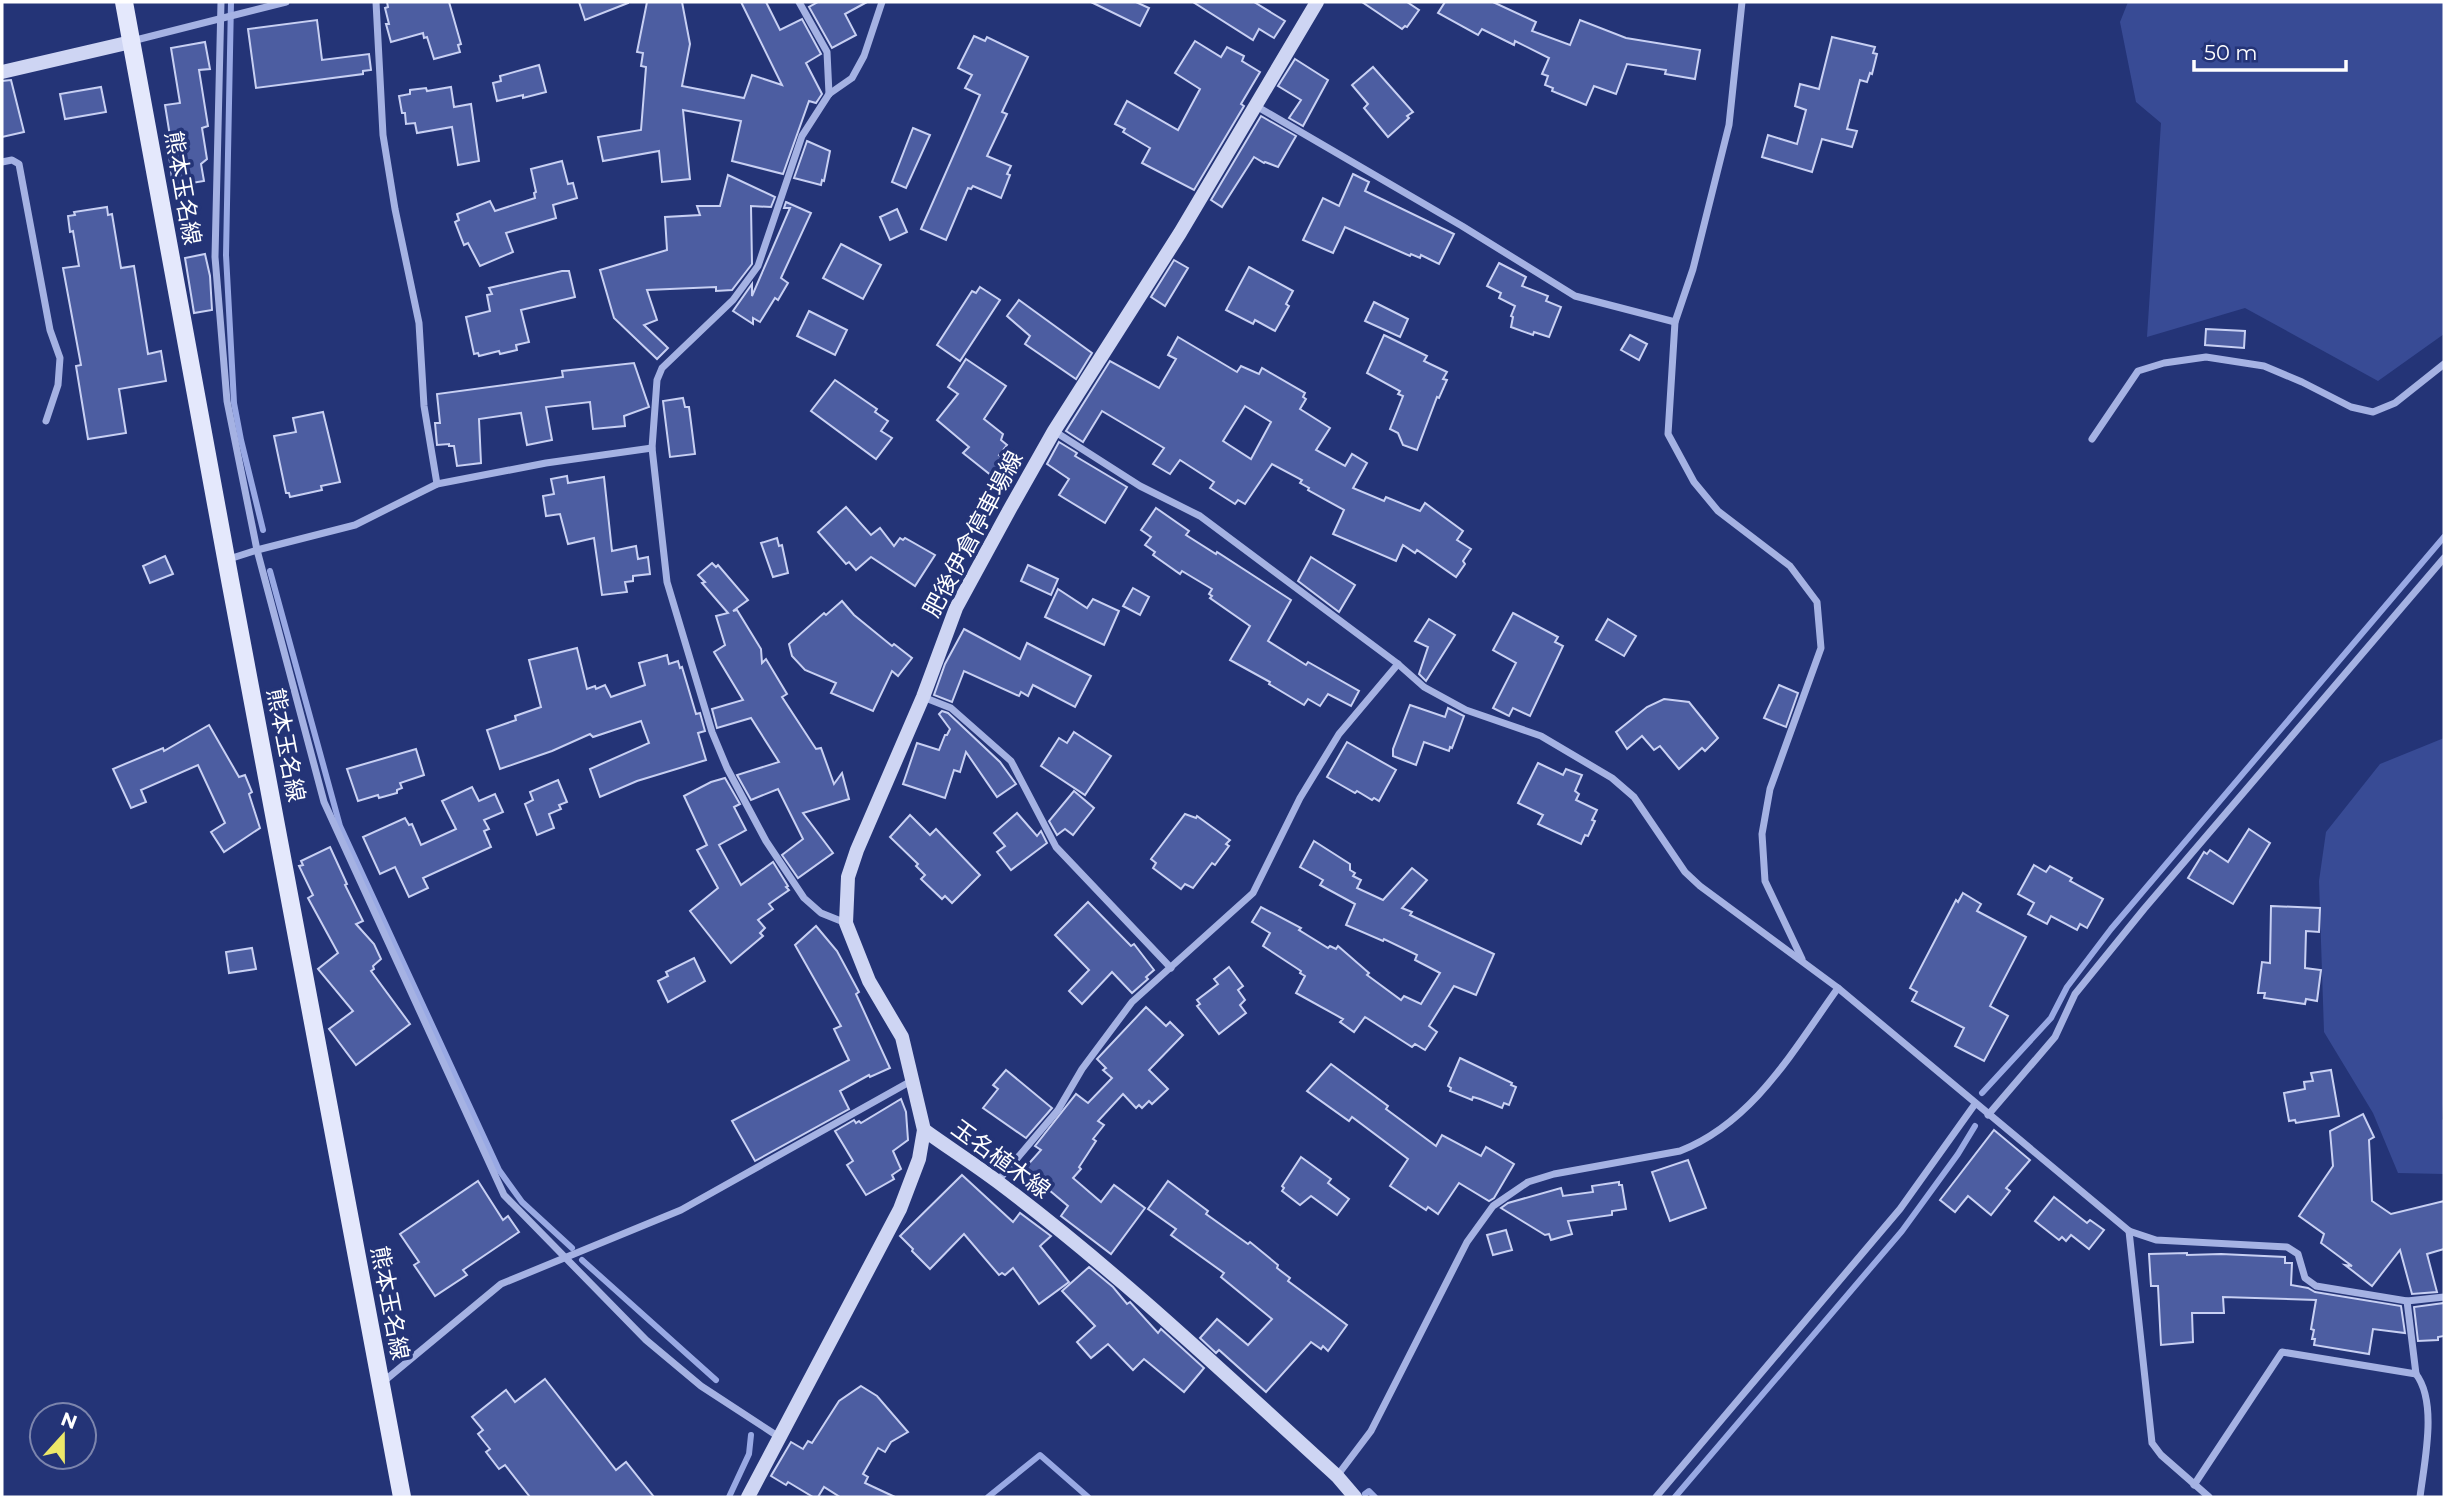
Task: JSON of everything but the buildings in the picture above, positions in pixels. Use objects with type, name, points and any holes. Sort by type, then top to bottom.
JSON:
[{"type":"main road","name":"熊本玉名線","points":[[124,2],[402,1497]]},
{"type":"main road","name":"肥後伊倉停車場線","points":[[924,1130],[902,1037],[869,981],[845,923],[848,877],[857,850],[923,697],[956,608],[1054,431],[1180,233],[1317,2]]},
{"type":"main road","points":[[2,72],[131,41]]},
{"type":"main road","name":"玉名植木線","points":[[748,1497],[900,1209],[919,1159],[924,1130],[998,1182],[1074,1243],[1170,1325],[1337,1476],[1355,1497]]},
{"type":"street","points":[[220,2],[215,257],[227,401],[260,549],[324,802],[503,1195],[563,1259],[646,1340],[701,1386],[779,1438]]},
{"type":"street","points":[[131,41],[286,2]]},
{"type":"street","points":[[376,2],[383,135],[395,209],[419,323],[424,406],[437,484]]},
{"type":"street","points":[[799,2],[827,52],[829,94]]},
{"type":"street","points":[[845,923],[821,913],[804,898],[766,841],[717,744],[667,582],[652,448],[657,380],[662,368],[733,300],[758,266],[802,136],[829,94],[852,78],[864,56],[882,2]]},
{"type":"street","points":[[1742,2],[1729,125],[1693,269],[1675,322],[1668,434],[1694,482],[1718,511],[1790,566],[1816,603],[1821,648],[1770,789],[1762,834],[1765,881],[1803,959]]},
{"type":"street","points":[[1255,106],[1462,226],[1575,296],[1675,322]]},
{"type":"street","points":[[2,162],[12,160],[19,164],[50,330],[60,358],[58,385],[46,421]]},
{"type":"street","points":[[2092,439],[2138,371],[2164,363],[2206,357],[2264,366],[2351,407],[2373,412],[2395,402],[2444,364]]},
{"type":"street","points":[[1054,431],[1140,486],[1200,516],[1398,664],[1424,687],[1456,704],[1541,736],[1612,778],[1634,797],[1685,872],[1839,988],[2129,1231],[2156,1240],[2287,1247],[2298,1254],[2305,1279],[2316,1286],[2407,1301],[2444,1297]]},
{"type":"street","points":[[226,560],[355,525],[437,484],[546,463],[652,448]]},
{"type":"street","points":[[1989,1115],[2055,1037],[2075,994],[2144,909],[2444,558]]},
{"type":"street","points":[[998,1182],[1058,1110],[1082,1069],[1132,1002],[1253,892],[1300,798],[1339,734],[1398,664]]},
{"type":"street","points":[[923,697],[951,708],[1011,761],[1056,847],[1171,968]]},
{"type":"street","points":[[1337,1476],[1371,1431],[1467,1242],[1493,1206],[1528,1182],[1554,1174],[1680,1151],[1725,1127],[1761,1094],[1839,988]]},
{"type":"street","points":[[380,1385],[501,1284],[681,1210],[913,1080]]},
{"type":"street","points":[[1656,1497],[1899,1209],[1975,1104]]},
{"type":"street","points":[[2129,1231],[2152,1443],[2161,1455],[2209,1497]]},
{"type":"street","points":[[2407,1301],[2416,1374],[2423,1383],[2428,1417],[2420,1497]]},
{"type":"street","points":[[2194,1485],[2282,1352],[2416,1374]]},
{"type":"shaded area","points":[[2128,2],[2444,2],[2444,334],[2378,381],[2245,308],[2147,337],[2161,123],[2136,102],[2120,22]]},
{"type":"shaded area","points":[[2444,738],[2444,1174],[2398,1173],[2373,1113],[2324,1032],[2319,881],[2326,832],[2380,764]]},
{"type":"waterway","points":[[231,2],[226,255],[234,403],[263,530]]},
{"type":"waterway","points":[[1982,1093],[2051,1018],[2067,987],[2111,929],[2444,537]]},
{"type":"waterway","points":[[270,571],[340,826],[499,1170],[522,1202],[572,1248]]},
{"type":"waterway","points":[[1675,1497],[1902,1231],[1975,1126]]},
{"type":"waterway","points":[[582,1260],[716,1380]]},
{"type":"waterway","points":[[729,1497],[749,1454],[751,1435]]},
{"type":"waterway","points":[[988,1497],[1040,1455],[1088,1497]]},
{"type":"waterway","points":[[1365,1494],[1369,1491],[1375,1497]]}]
